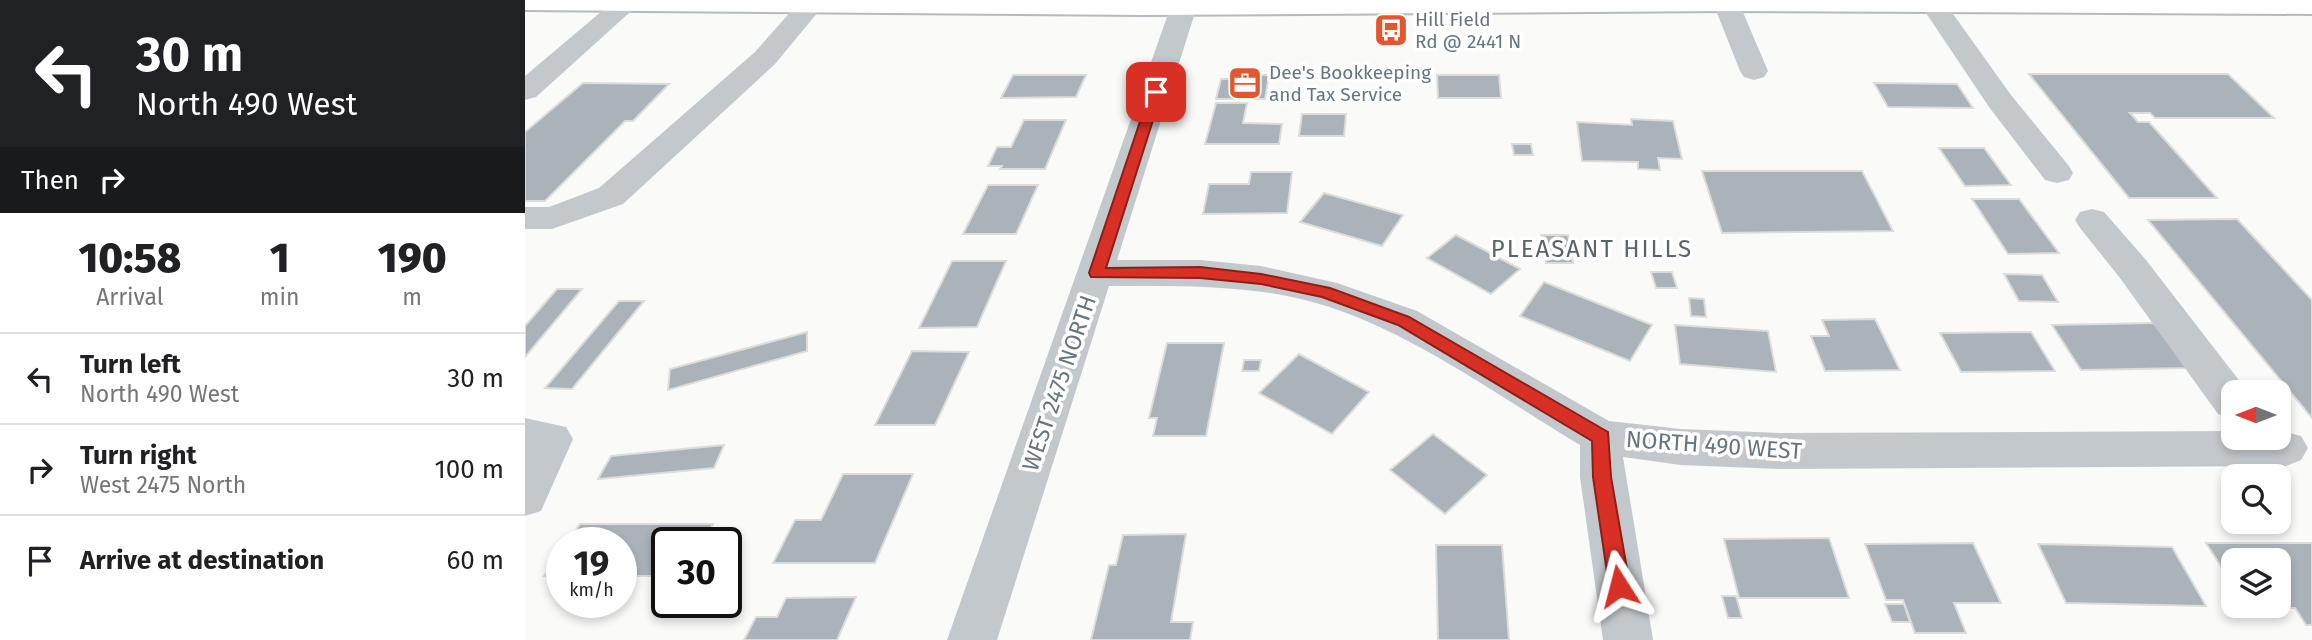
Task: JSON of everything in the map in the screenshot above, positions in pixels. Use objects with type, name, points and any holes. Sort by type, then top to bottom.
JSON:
[{"type":"main road","points":[[525,2],[2015,2],[2312,6]]},
{"type":"street","points":[[525,218],[552,218],[611,196],[765,58],[812,3]]},
{"type":"street","name":"WEST 2475 NORTH","points":[[972,640],[1185,3]]},
{"type":"street","points":[[1726,3],[1754,71]]},
{"type":"street","points":[[525,90],[626,4]]},
{"type":"street","points":[[1933,4],[2000,101],[2057,173]]},
{"type":"street","points":[[2092,220],[2133,269],[2221,387]]},
{"type":"street","name":"NORTH 490 WEST","points":[[1096,273],[1200,272],[1261,279],[1324,292],[1403,321],[1601,437],[1681,447],[1781,452],[2221,446]]},
{"type":"street","points":[[525,497],[538,437]]},
{"type":"street","points":[[1601,437],[1602,477],[1628,640]]},
{"type":"building","points":[[2029,74],[2228,74],[2274,118],[2155,118],[2150,113],[2130,113],[2138,122],[2149,122],[2217,198],[2129,198]]},
{"type":"building","points":[[1013,75],[1086,75],[1076,97],[1001,98]]},
{"type":"building","points":[[1237,75],[1269,75],[1265,99],[1216,99],[1221,79],[1236,79]]},
{"type":"building","points":[[1437,75],[1499,75],[1501,98],[1438,98]]},
{"type":"building","points":[[583,83],[669,84],[633,121],[625,121],[545,201],[525,201],[525,132]]},
{"type":"building","points":[[1874,83],[1957,84],[1973,108],[1888,107]]},
{"type":"building","points":[[1216,103],[1247,103],[1243,123],[1282,124],[1279,144],[1205,144]]},
{"type":"building","points":[[1302,114],[1346,114],[1344,136],[1299,136]]},
{"type":"building","points":[[1631,119],[1673,121],[1682,159],[1658,158],[1660,170],[1638,169],[1638,162],[1582,161],[1577,122],[1632,125]]},
{"type":"building","points":[[1024,120],[1066,120],[1045,169],[1000,169],[1002,166],[988,166],[997,147],[1011,147]]},
{"type":"building","points":[[1512,144],[1531,144],[1533,155],[1514,155]]},
{"type":"building","points":[[1939,148],[1984,148],[2011,185],[1965,186]]},
{"type":"building","points":[[1702,171],[1862,171],[1893,231],[1722,233]]},
{"type":"building","points":[[1251,172],[1292,172],[1287,213],[1203,214],[1209,184],[1249,184]]},
{"type":"building","points":[[988,185],[1038,185],[1016,234],[963,234]]},
{"type":"building","points":[[1324,193],[1403,215],[1382,246],[1300,222]]},
{"type":"building","points":[[1972,199],[2019,199],[2059,253],[2008,254]]},
{"type":"building","points":[[2237,219],[2312,300],[2312,418],[2291,393],[2291,380],[2281,380],[2148,220]]},
{"type":"building","points":[[1456,235],[1520,269],[1491,294],[1427,258]]},
{"type":"building","points":[[1541,235],[1568,235],[1573,263],[1546,263]]},
{"type":"building","points":[[952,261],[1006,261],[977,327],[919,328]]},
{"type":"building","points":[[1651,272],[1672,272],[1677,288],[1656,288]]},
{"type":"building","points":[[2004,274],[2042,275],[2058,302],[2019,301]]},
{"type":"building","points":[[1544,282],[1652,325],[1630,361],[1520,316]]},
{"type":"building","points":[[557,289],[582,289],[525,357],[525,326]]},
{"type":"building","points":[[1689,298],[1704,299],[1706,317],[1691,316]]},
{"type":"building","points":[[619,301],[644,301],[572,389],[545,388]]},
{"type":"building","points":[[1875,319],[1900,370],[1825,371],[1811,336],[1829,336],[1822,320]]},
{"type":"building","points":[[2154,323],[2188,368],[2081,370],[2052,325]]},
{"type":"building","points":[[1675,325],[1768,331],[1776,372],[1680,364]]},
{"type":"building","points":[[807,332],[807,351],[668,390],[670,369]]},
{"type":"building","points":[[2031,332],[2055,371],[1961,372],[1940,333]]},
{"type":"building","points":[[1167,343],[1224,343],[1206,436],[1153,436],[1157,418],[1149,418]]},
{"type":"building","points":[[912,351],[969,352],[935,425],[875,425]]},
{"type":"building","points":[[1299,354],[1369,392],[1332,434],[1259,393]]},
{"type":"building","points":[[1244,360],[1261,360],[1259,371],[1242,371]]},
{"type":"building","points":[[1433,434],[1487,475],[1445,514],[1390,470]]},
{"type":"building","points":[[724,445],[714,468],[598,479],[611,456]]},
{"type":"building","points":[[843,474],[913,474],[875,563],[773,563],[795,520],[821,520]]},
{"type":"building","points":[[580,524],[713,524],[711,527],[651,527],[651,576],[637,576],[637,527],[578,527]]},
{"type":"building","points":[[1186,534],[1171,622],[1193,622],[1190,640],[1091,640],[1109,565],[1116,565],[1123,535]]},
{"type":"building","points":[[1829,538],[1849,598],[1739,598],[1724,539]]},
{"type":"building","points":[[1973,543],[2001,603],[1954,603],[1966,633],[1915,633],[1903,600],[1886,600],[1865,544]]},
{"type":"building","points":[[2206,543],[2312,543],[2312,625],[2306,625],[2295,608],[2291,608],[2291,548],[2221,548],[2221,566]]},
{"type":"building","points":[[2038,544],[2172,547],[2206,606],[2066,603]]},
{"type":"building","points":[[1436,545],[1502,545],[1509,640],[1438,640]]},
{"type":"building","points":[[1722,596],[1736,596],[1742,618],[1728,618]]},
{"type":"building","points":[[856,597],[837,640],[744,640],[756,617],[777,617],[786,598]]},
{"type":"building","points":[[1885,604],[1904,604],[1910,622],[1892,622]]},
{"type":"place","name":"Hill Field Rd @ 2441 N","points":[[1391,30]]},
{"type":"place","name":"Dee's Bookkeeping and Tax Service","points":[[1245,83]]},
{"type":"district","name":"PLEASANT HILLS","points":[[1592,249]]},
{"type":"route","points":[[1156,92],[1096,273],[1200,272],[1261,279],[1324,292],[1403,321],[1601,437],[1602,477],[1619,586]]}]
